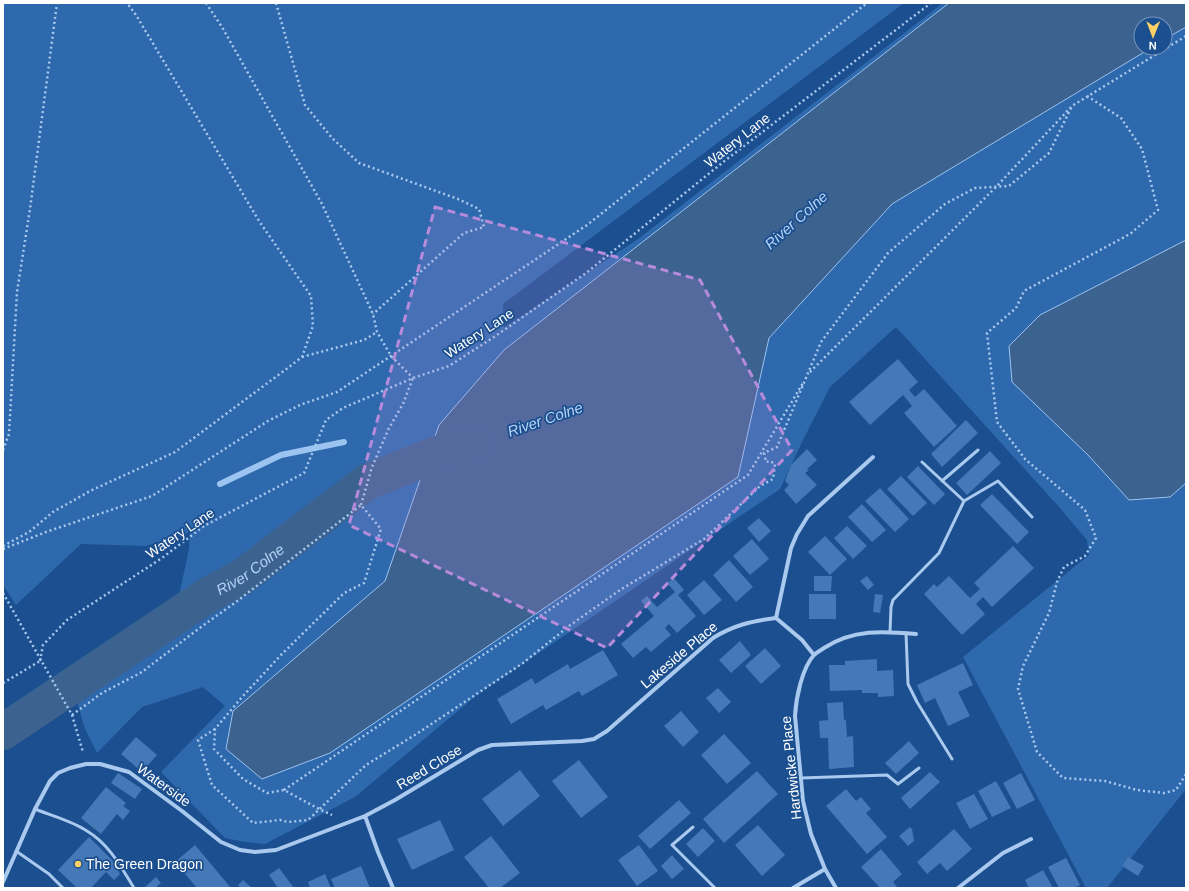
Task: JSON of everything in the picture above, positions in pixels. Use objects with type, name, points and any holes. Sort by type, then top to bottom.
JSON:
[{"type":"street","points":[[814,655],[802,640],[776,618],[791,548],[796,534],[808,516],[873,457]]},
{"type":"street","name":"Lakeside Place","points":[[582,741],[594,739],[607,731],[713,638],[726,629],[752,621],[776,618]]},
{"type":"street","name":"Hardwicke Place","points":[[836,888],[825,869],[811,834],[803,801],[795,716],[796,704],[806,669],[814,655],[835,641],[850,635],[864,632],[916,634]]},
{"type":"street","name":"Reed Close","points":[[365,816],[395,800],[478,750],[492,745],[582,741]]},
{"type":"street","name":"Waterside","points":[[3,882],[35,809],[50,781],[58,773],[86,764],[100,764],[129,772],[221,842],[240,850],[255,852],[276,850],[365,816]]},
{"type":"street","points":[[365,816],[393,888]]},
{"type":"street","points":[[958,888],[1004,854],[1031,839]]},
{"type":"street","points":[[793,888],[825,869]]},
{"type":"lane","points":[[942,480],[978,450]]},
{"type":"lane","points":[[922,462],[964,502]]},
{"type":"lane","points":[[890,632],[891,607],[893,600],[939,553],[964,502],[998,481],[1032,517]]},
{"type":"lane","points":[[906,633],[908,684],[917,702],[952,759]]},
{"type":"lane","points":[[802,778],[887,776],[898,784],[919,768]]},
{"type":"lane","points":[[35,809],[87,831],[101,842],[115,858],[134,888]]},
{"type":"lane","points":[[693,827],[672,845],[715,888]]},
{"type":"lane","points":[[16,852],[49,874],[63,888]]},
{"type":"path","points":[[3,450],[9,434],[17,292],[30,209],[57,3]]},
{"type":"path","points":[[127,3],[259,221],[311,296],[313,326],[302,357]]},
{"type":"path","points":[[72,715],[102,693],[142,672],[361,506],[372,467],[389,428],[403,404],[413,378],[391,356],[378,332],[373,314],[322,204],[222,27],[206,3]]},
{"type":"path","points":[[276,3],[305,105],[332,138],[359,163],[458,199],[479,209],[484,227],[464,233],[373,314]]},
{"type":"path","points":[[3,548],[152,496],[268,421],[300,405],[337,392],[587,225],[867,3]]},
{"type":"path","name":"Watery Lane","points":[[40,661],[43,645],[67,620],[162,558],[204,526],[304,473],[326,420],[343,408],[413,378],[449,366],[494,337],[586,273],[727,159],[931,3]]},
{"type":"path","points":[[215,729],[214,749],[243,779],[267,793],[284,790],[748,475],[808,374],[996,186],[1072,106],[1186,36]]},
{"type":"path","points":[[1087,96],[1121,118],[1142,149],[1158,210],[1130,234],[1024,291],[1016,308],[987,333],[997,422],[1025,459],[1085,510],[1096,538],[1085,556],[1064,567],[1057,582],[1049,613],[1023,666],[1018,689],[1037,752],[1063,778],[1105,781],[1137,790],[1164,793],[1176,790],[1186,774]]},
{"type":"path","points":[[361,506],[381,529],[364,583],[344,593],[280,656],[215,729],[198,740],[212,785],[253,823],[280,820],[288,822],[308,820],[366,765],[418,733],[523,663],[569,626],[620,590],[704,538],[760,486],[772,479],[775,464],[770,461],[766,462],[764,453],[777,447],[822,342],[888,253],[944,204],[975,188],[1009,186],[1049,153],[1072,106]]},
{"type":"path","points":[[3,548],[29,532],[53,512],[90,491],[175,452],[302,357],[364,340],[378,332]]},
{"type":"path","points":[[3,593],[40,661],[72,715],[86,764]]},
{"type":"path","points":[[3,683],[40,661]]},
{"type":"path","points":[[284,790],[319,809],[350,822]]},
{"type":"highlighted area","points":[[435,207],[700,280],[792,450],[607,648],[349,525]]},
{"type":"shaded area","points":[[3,3],[904,3],[503,304],[504,328],[638,239],[943,3],[949,3],[504,350],[439,425],[385,581],[233,711],[738,477],[769,338],[892,204],[1138,56],[1173,56],[1173,34],[1186,27],[1186,240],[1040,315],[1088,455],[1129,500],[1170,497],[1186,483],[1186,789],[1107,888],[1086,888],[963,657],[1089,555],[1087,540],[896,327],[830,387],[780,489],[477,695],[355,797],[265,844],[225,838],[161,772],[225,706],[203,687],[142,707],[97,753],[85,729],[70,678],[178,600],[189,549],[190,532],[146,546],[81,544],[16,605],[3,585]]},
{"type":"water","points":[[949,3],[1186,3],[1186,27],[1173,34],[1173,16],[1133,16],[1133,56],[1138,56],[892,204],[769,338],[738,477],[330,753],[262,779],[226,749],[233,711],[385,581],[439,425],[504,350]]},
{"type":"water","points":[[1186,240],[1186,483],[1170,497],[1129,500],[1088,455],[1012,382],[1009,346],[1040,315]]},
{"type":"building","points":[[898,359],[918,382],[909,390],[915,397],[924,389],[957,426],[934,447],[904,413],[912,406],[903,395],[870,425],[849,402]]},
{"type":"building","points":[[966,420],[978,433],[942,467],[931,454]]},
{"type":"building","points":[[807,449],[817,460],[807,469],[809,470],[805,473],[817,485],[796,504],[784,490],[789,485],[785,481],[791,465]]},
{"type":"building","points":[[990,451],[1001,463],[967,495],[956,483]]},
{"type":"building","points":[[918,466],[945,494],[934,505],[907,477]]},
{"type":"building","points":[[901,476],[927,503],[913,516],[887,489]]},
{"type":"building","points":[[880,488],[909,519],[895,532],[865,501]]},
{"type":"building","points":[[992,494],[1029,532],[1017,544],[980,505]]},
{"type":"building","points":[[862,504],[886,530],[872,542],[848,517]]},
{"type":"building","points":[[759,518],[771,531],[759,542],[747,528]]},
{"type":"building","points":[[847,526],[867,546],[853,559],[834,538]]},
{"type":"building","points":[[825,536],[847,559],[830,575],[808,552]]},
{"type":"building","points":[[752,539],[769,559],[750,575],[733,556]]},
{"type":"building","points":[[1013,546],[1034,568],[992,607],[983,597],[976,604],[985,614],[962,635],[924,594],[934,584],[937,587],[949,576],[970,598],[980,589],[974,583]]},
{"type":"building","points":[[729,560],[753,587],[736,602],[713,575]]},
{"type":"building","points":[[814,576],[832,576],[831,591],[814,591]]},
{"type":"building","points":[[867,576],[874,585],[868,590],[860,581]]},
{"type":"building","points":[[674,578],[684,590],[678,595],[696,616],[677,633],[669,624],[665,628],[671,635],[651,652],[646,647],[633,658],[621,644],[654,616],[641,601],[647,596],[657,607],[675,592],[667,583]]},
{"type":"building","points":[[704,580],[722,600],[704,615],[687,595]]},
{"type":"building","points":[[809,594],[836,594],[836,619],[809,619]]},
{"type":"building","points":[[875,594],[883,595],[880,613],[873,612]]},
{"type":"building","points":[[740,641],[751,655],[731,673],[719,660]]},
{"type":"building","points":[[765,648],[781,666],[761,684],[745,666]]},
{"type":"building","points":[[603,650],[618,675],[582,696],[579,691],[546,710],[543,705],[511,724],[497,699],[532,678],[535,684],[568,664],[570,669]]},
{"type":"building","points":[[877,659],[877,671],[893,670],[894,696],[878,697],[878,693],[862,693],[862,690],[830,691],[829,665],[845,665],[845,661]]},
{"type":"building","points":[[963,663],[973,685],[958,692],[970,716],[948,726],[935,698],[925,703],[917,685]]},
{"type":"building","points":[[718,688],[731,702],[719,713],[706,698]]},
{"type":"building","points":[[843,702],[847,737],[853,736],[854,767],[829,769],[828,738],[820,738],[819,721],[828,720],[827,703]]},
{"type":"building","points":[[681,711],[699,732],[683,747],[664,726]]},
{"type":"building","points":[[724,734],[751,763],[727,784],[701,755]]},
{"type":"building","points":[[136,737],[157,755],[142,772],[121,754]]},
{"type":"building","points":[[909,741],[919,753],[896,774],[885,763]]},
{"type":"building","points":[[579,760],[608,797],[581,818],[552,781]]},
{"type":"building","points":[[520,770],[540,796],[503,826],[482,799]]},
{"type":"building","points":[[757,771],[778,794],[724,843],[703,819]]},
{"type":"building","points":[[930,772],[940,782],[910,809],[901,798]]},
{"type":"building","points":[[118,773],[142,789],[135,799],[111,783]]},
{"type":"building","points":[[1021,773],[1035,800],[1017,809],[1003,783]]},
{"type":"building","points":[[996,781],[1011,808],[992,817],[978,791]]},
{"type":"building","points":[[106,787],[126,803],[123,806],[130,811],[123,820],[117,814],[101,834],[81,818]]},
{"type":"building","points":[[846,789],[856,801],[861,797],[871,809],[866,813],[887,837],[867,854],[826,806]]},
{"type":"building","points":[[974,794],[988,819],[970,829],[956,803]]},
{"type":"building","points":[[679,800],[691,813],[650,849],[638,836]]},
{"type":"building","points":[[440,820],[454,850],[412,870],[397,839]]},
{"type":"building","points":[[758,825],[785,855],[762,876],[735,845]]},
{"type":"building","points":[[910,827],[912,829],[914,841],[908,846],[899,836]]},
{"type":"building","points":[[703,828],[715,841],[698,857],[686,844]]},
{"type":"building","points":[[954,829],[972,849],[947,871],[940,863],[927,874],[917,862]]},
{"type":"building","points":[[491,836],[520,873],[500,888],[489,888],[464,857]]},
{"type":"building","points":[[89,837],[112,860],[120,874],[114,880],[106,872],[91,888],[77,888],[58,870]]},
{"type":"building","points":[[195,845],[231,888],[197,888],[175,862]]},
{"type":"building","points":[[639,845],[658,871],[637,886],[618,860]]},
{"type":"building","points":[[881,849],[902,874],[893,882],[898,888],[880,888],[861,867]]},
{"type":"building","points":[[672,855],[684,869],[672,879],[661,866]]},
{"type":"building","points":[[1128,857],[1144,866],[1138,876],[1122,866]]},
{"type":"building","points":[[1066,858],[1080,885],[1074,888],[1059,888],[1048,867]]},
{"type":"building","points":[[361,866],[370,888],[335,888],[331,879]]},
{"type":"building","points":[[279,868],[294,888],[278,888],[269,875]]},
{"type":"building","points":[[1043,870],[1053,888],[1029,888],[1025,880]]},
{"type":"building","points":[[325,874],[331,888],[310,888],[308,882]]},
{"type":"building","points":[[156,877],[161,883],[155,888],[144,888]]},
{"type":"building","points":[[243,880],[252,888],[241,888],[238,885]]},
{"type":"waterway","points":[[220,484],[281,455],[344,442]]},
{"type":"waterway","name":"River Colne","points":[[3,732],[208,595],[242,577],[367,482],[437,454],[474,443]]},
{"type":"place","name":"The Green Dragon","points":[[78,864]]}]
